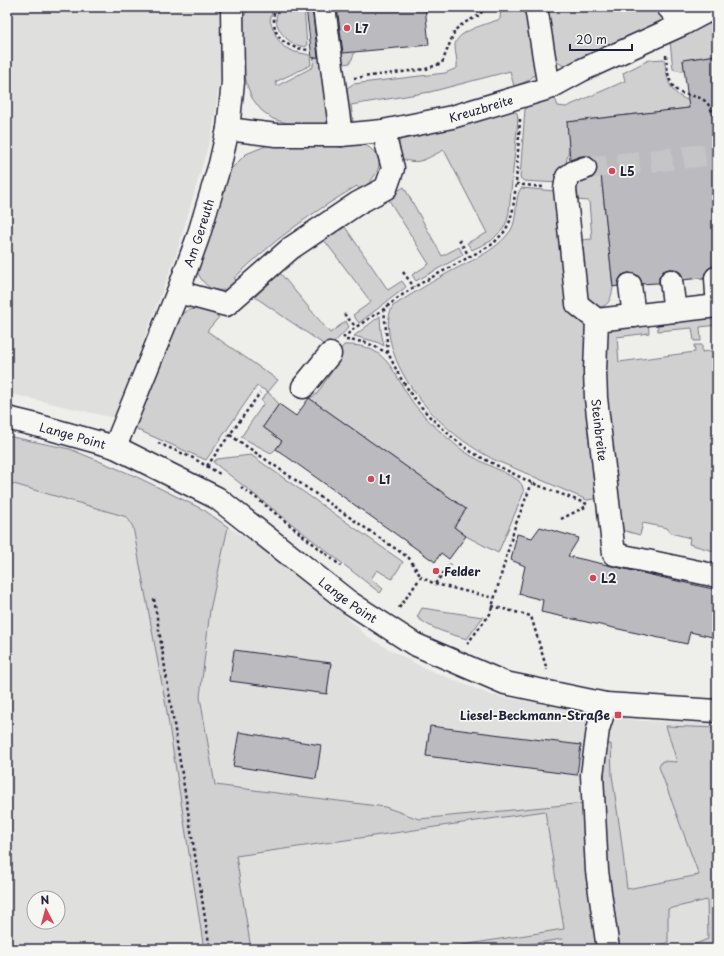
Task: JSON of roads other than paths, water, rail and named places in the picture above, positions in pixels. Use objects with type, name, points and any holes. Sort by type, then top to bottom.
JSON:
[{"type":"street","name":"Am Gereuth","points":[[115,447],[178,292],[198,237],[220,164],[228,129],[234,82],[232,7]]},
{"type":"street","points":[[324,7],[341,135]]},
{"type":"street","points":[[536,7],[549,88]]},
{"type":"street","points":[[668,7],[673,28]]},
{"type":"street","name":"Kreuzbreite","points":[[228,129],[276,135],[341,135],[383,131],[452,117],[549,88],[582,70],[715,7]]},
{"type":"street","points":[[178,292],[226,305],[291,248],[358,202],[386,188],[393,168],[383,131]]},
{"type":"street","points":[[586,168],[574,172],[567,178],[565,189],[577,304],[597,320],[717,306]]},
{"type":"street","points":[[671,281],[675,311]]},
{"type":"street","points":[[630,285],[634,316]]},
{"type":"street","name":"Steinbreite","points":[[597,320],[594,372],[614,554],[717,576]]},
{"type":"street","points":[[303,386],[330,354]]},
{"type":"street","name":"Lange Point","points":[[7,418],[115,447],[217,498],[349,602],[414,644],[505,683],[606,704],[717,711]]},
{"type":"street","points":[[606,704],[598,729],[592,775],[597,871],[608,949]]},
{"type":"tunnel","points":[[585,168],[717,154]]},
{"type":"place","name":"L7","points":[[347,28]]},
{"type":"place","name":"L5","points":[[612,171]]},
{"type":"place","name":"L1","points":[[371,479]]},
{"type":"place","name":"Felder","points":[[436,571]]},
{"type":"place","name":"L2","points":[[593,578]]},
{"type":"place","name":"Liesel-Beckmann-Straße","points":[[618,715]]}]
